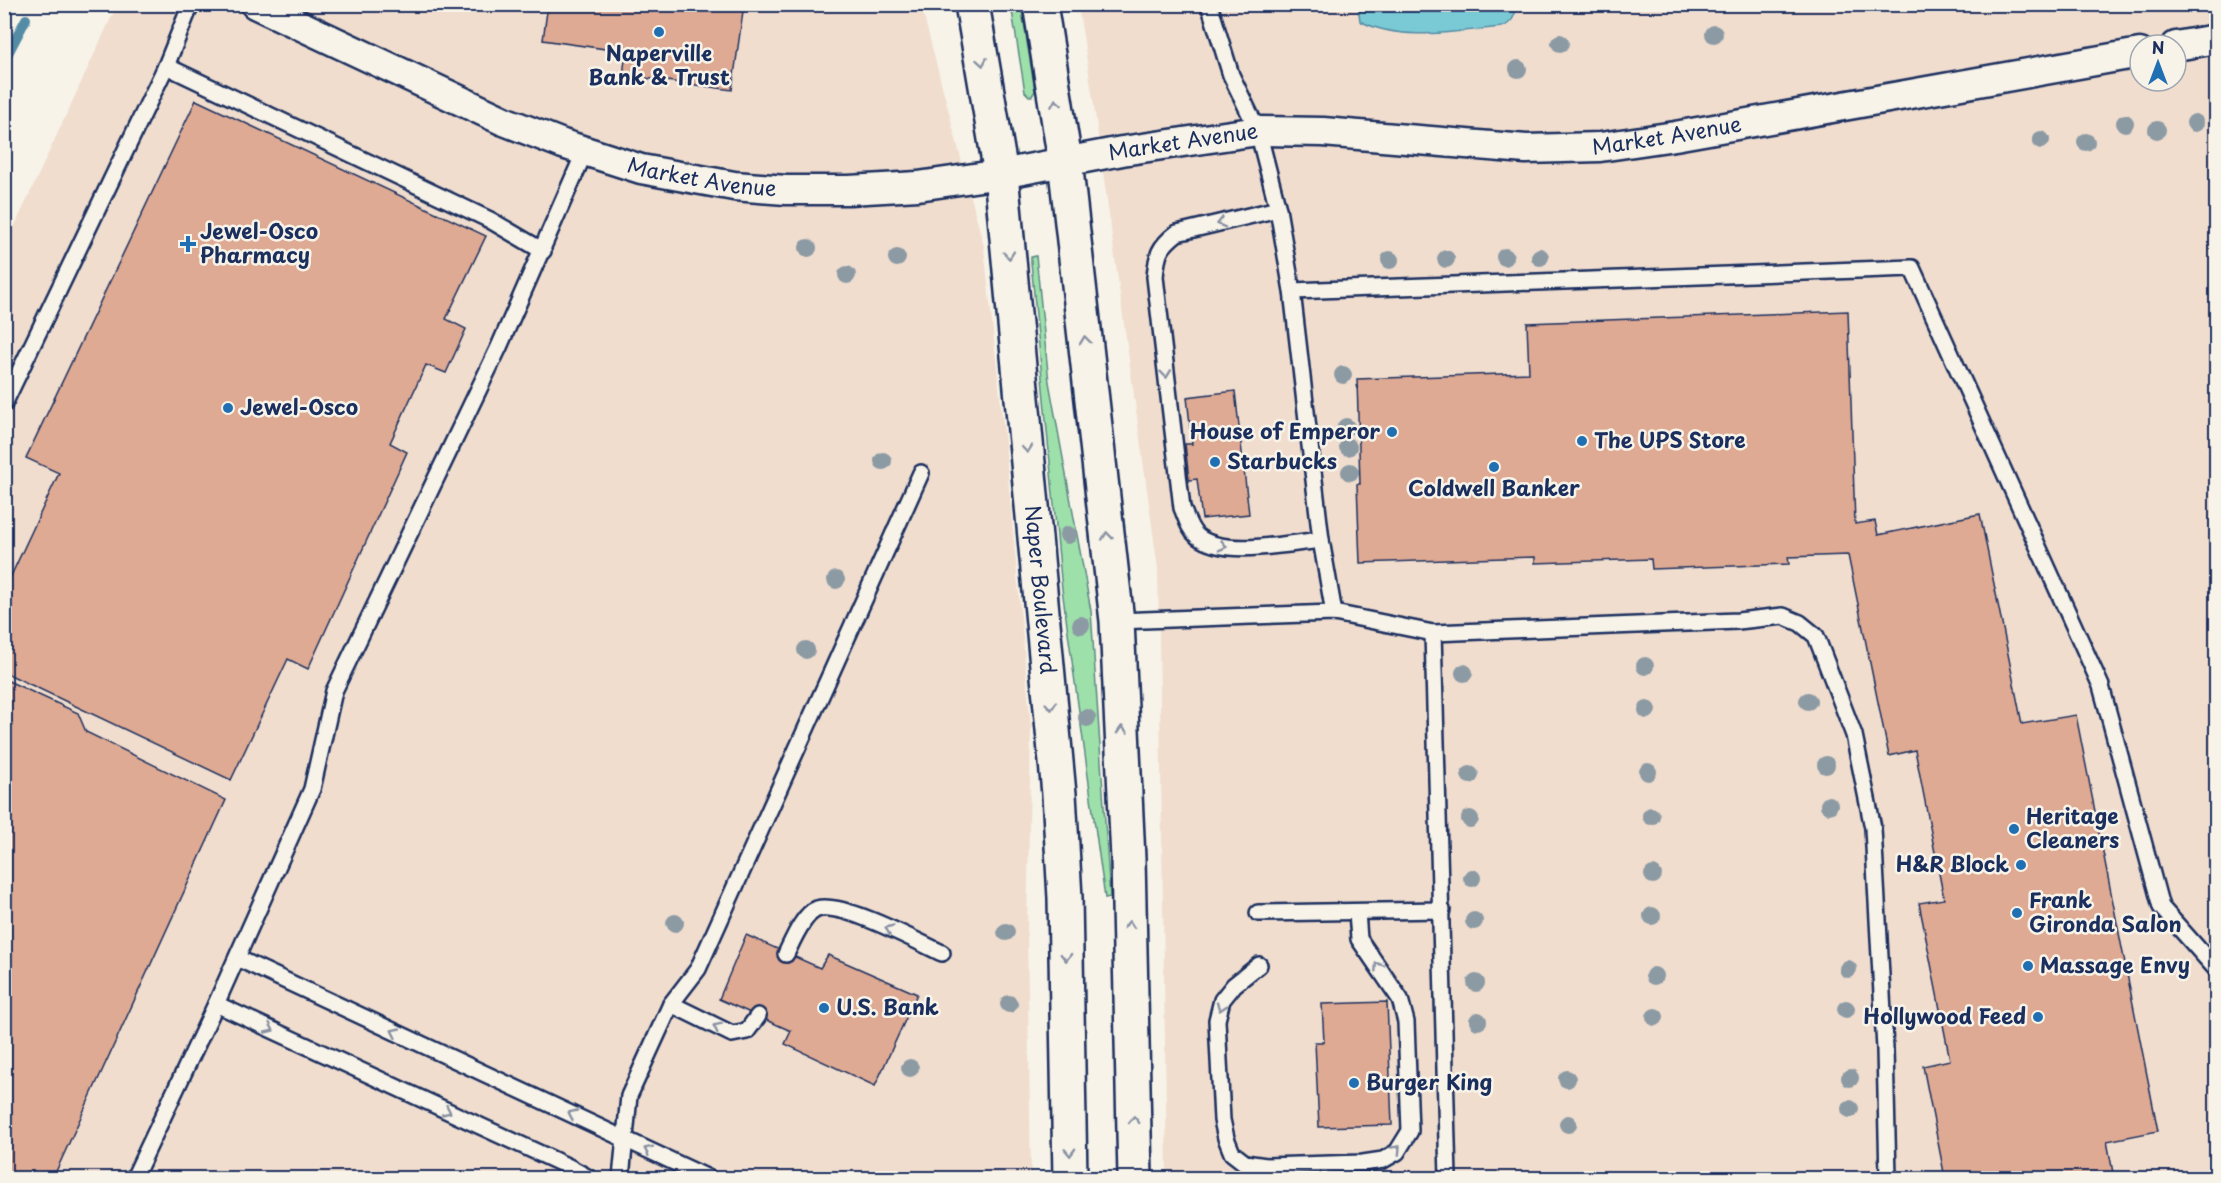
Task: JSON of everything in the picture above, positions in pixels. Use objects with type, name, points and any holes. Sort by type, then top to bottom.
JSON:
[{"type":"main road","name":"Naper Boulevard","points":[[972,4],[1001,174],[1059,794],[1065,898],[1070,1179]]},
{"type":"main road","points":[[1040,4],[1065,161],[1117,621],[1128,860],[1135,1179]]},
{"type":"street","name":"Market Avenue","points":[[255,4],[504,121],[585,151],[642,169],[734,186],[786,190],[849,190],[907,186],[1001,174],[1065,161],[1258,131],[1323,132],[1526,149],[1600,147],[1675,136],[2128,55]]},
{"type":"street","points":[[2188,44],[2217,39]]},
{"type":"lane","points":[[4,404],[166,66],[191,4]]},
{"type":"lane","points":[[1209,4],[1231,75],[1258,131],[1278,208],[1292,291],[1321,540],[1334,613]]},
{"type":"lane","points":[[166,66],[490,220],[543,251]]},
{"type":"lane","points":[[134,1179],[237,958],[312,789],[334,691],[499,347],[585,151]]},
{"type":"lane","points":[[1278,208],[1177,233],[1164,243],[1157,256],[1155,277],[1182,508],[1189,525],[1197,536],[1233,549],[1321,540]]},
{"type":"lane","points":[[1292,291],[1912,268],[2101,686],[2161,907],[2217,969]]},
{"type":"lane","points":[[621,1179],[629,1096],[671,1004],[698,969],[921,473]]},
{"type":"lane","points":[[1117,621],[1334,613],[1433,633],[1738,621],[1783,616],[1800,623],[1816,636],[1854,735],[1873,828],[1885,1049],[1888,1179]]},
{"type":"lane","points":[[1433,633],[1448,1179]]},
{"type":"lane","points":[[786,954],[801,925],[815,909],[831,908],[856,914],[942,953]]},
{"type":"lane","points":[[1258,913],[1442,910]]},
{"type":"lane","points":[[1259,965],[1228,992],[1222,1000],[1217,1020],[1222,1120],[1232,1153],[1245,1163],[1266,1166],[1363,1164],[1383,1160],[1397,1152],[1410,1131],[1406,1022],[1400,999],[1359,939],[1357,912]]},
{"type":"lane","points":[[237,958],[708,1179]]},
{"type":"lane","points":[[216,1004],[569,1167],[589,1179]]},
{"type":"lane","points":[[671,1004],[732,1034],[747,1031],[758,1016]]},
{"type":"shaded area","points":[[117,5],[921,5],[984,247],[1005,443],[1031,727],[1027,932],[1031,1178],[5,1178],[5,247]]},
{"type":"shaded area","points":[[1078,5],[2216,5],[2216,1178],[1167,1178],[1158,569]]},
{"type":"green space","points":[[1011,5],[1021,5],[1035,91],[1032,96],[1025,92]]},
{"type":"green space","points":[[1036,256],[1049,382],[1091,611],[1110,897],[1105,898],[1062,589],[1031,262],[1031,257]]},
{"type":"water","points":[[1517,4],[1513,18],[1502,27],[1430,34],[1394,32],[1376,28],[1360,21],[1358,5]]},
{"type":"building","points":[[548,4],[744,4],[732,90],[623,75],[626,52],[543,40]]},
{"type":"building","name":"Jewel-Osco","points":[[196,100],[486,236],[446,319],[466,329],[446,373],[426,365],[390,443],[407,452],[308,669],[288,659],[231,780],[4,672],[4,591],[59,473],[26,458]]},
{"type":"building","points":[[1848,311],[1855,524],[1875,521],[1878,535],[1980,514],[2022,724],[2076,715],[2158,1131],[2107,1141],[2114,1178],[1945,1178],[1923,1066],[1950,1060],[1919,903],[1944,899],[1915,750],[1889,756],[1848,555],[1788,557],[1789,564],[1652,569],[1651,559],[1535,563],[1535,557],[1360,563],[1357,379],[1529,373],[1527,323]]},
{"type":"building","name":"Starbucks","points":[[1235,391],[1249,514],[1202,519],[1197,479],[1189,480],[1185,444],[1192,444],[1187,397]]},
{"type":"building","points":[[4,679],[78,713],[86,732],[226,800],[53,1178],[4,1178]]},
{"type":"building","name":"U.S. Bank","points":[[746,935],[820,968],[828,955],[917,994],[875,1086],[785,1044],[791,1031],[719,999]]},
{"type":"building","name":"Burger King","points":[[1387,1002],[1392,1125],[1319,1127],[1315,1042],[1324,1042],[1322,1004]]},
{"type":"waterway","points":[[4,61],[26,19]]},
{"type":"place","name":"Naperville Bank & Trust","points":[[659,32]]},
{"type":"place","name":"Jewel-Osco Pharmacy","points":[[188,244]]},
{"type":"place","name":"Jewel-Osco","points":[[228,408]]},
{"type":"place","name":"House of Emperor","points":[[1392,432]]},
{"type":"place","name":"The UPS Store","points":[[1582,441]]},
{"type":"place","name":"Starbucks","points":[[1215,462]]},
{"type":"place","name":"Coldwell Banker","points":[[1494,467]]},
{"type":"place","name":"Heritage Cleaners","points":[[2014,829]]},
{"type":"place","name":"H&R Block","points":[[2021,865]]},
{"type":"place","name":"Frank Gironda Salon","points":[[2017,913]]},
{"type":"place","name":"Massage Envy","points":[[2028,966]]},
{"type":"place","name":"U.S. Bank","points":[[824,1008]]},
{"type":"place","name":"Hollywood Feed","points":[[2038,1017]]},
{"type":"place","name":"Burger King","points":[[1354,1083]]}]
